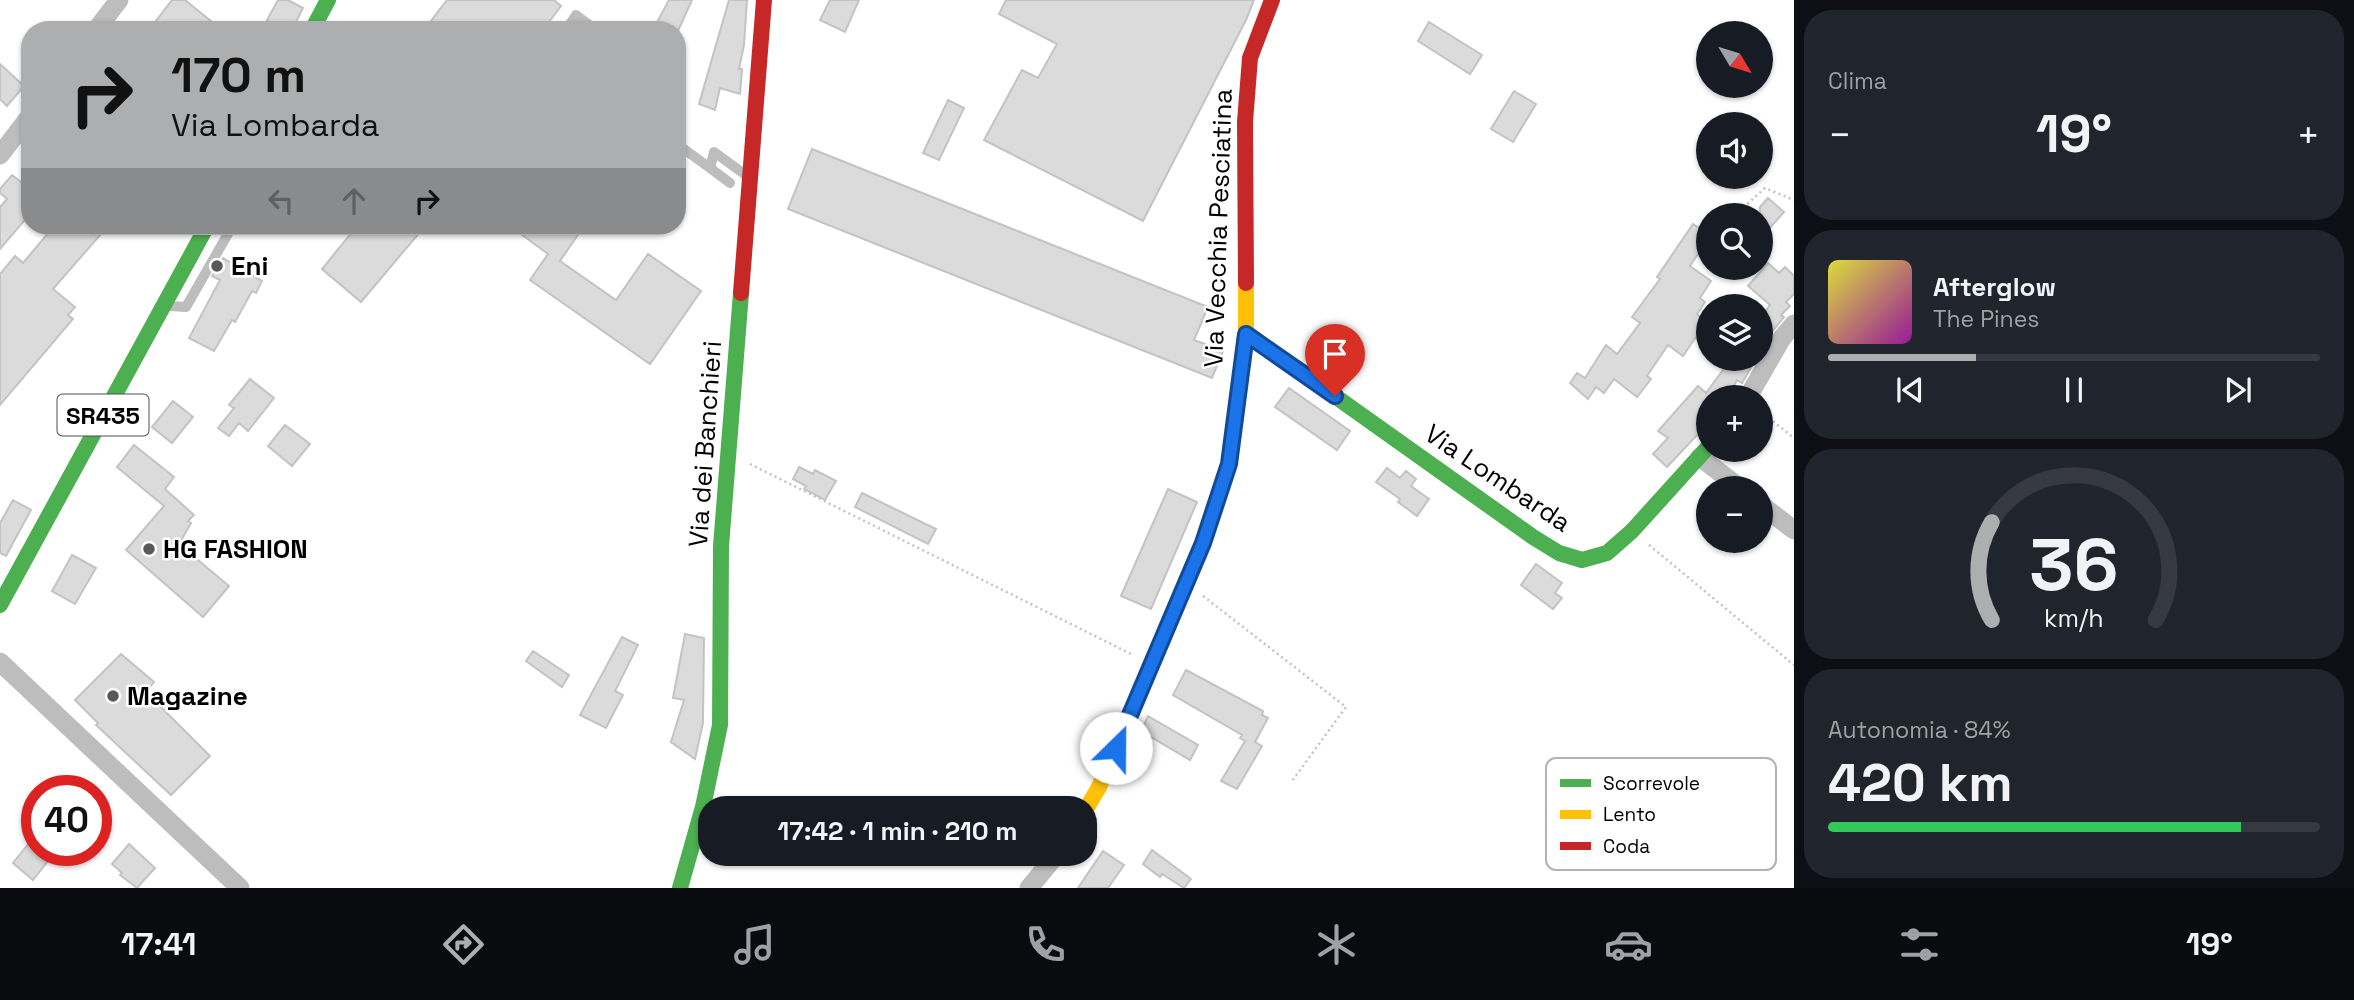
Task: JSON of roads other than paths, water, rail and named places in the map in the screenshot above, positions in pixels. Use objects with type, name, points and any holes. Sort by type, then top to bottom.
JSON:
[{"type":"street","points":[[103,21],[118,0]]},
{"type":"street","points":[[317,21],[328,0]]},
{"type":"street","name":"Via dei Banchieri","points":[[681,887],[703,807],[720,725],[721,546],[764,0]]},
{"type":"street","name":"Via Vecchia Pesciatina","points":[[1094,796],[1203,543],[1229,464],[1246,334],[1245,122],[1250,58],[1272,0]]},
{"type":"street","points":[[1,151],[21,127]]},
{"type":"street","name":"SR435","points":[[0,605],[201,235]]},
{"type":"street","points":[[1755,385],[1782,338],[1794,324]]},
{"type":"street","name":"Via Lombarda","points":[[1246,334],[1559,553],[1582,560],[1607,553],[1632,531],[1696,461]]},
{"type":"street","points":[[1714,462],[1728,476]]},
{"type":"street","points":[[1773,514],[1794,530]]},
{"type":"street","points":[[0,662],[240,888]]},
{"type":"street","points":[[1029,888],[1047,866]]},
{"type":"lane","points":[[686,151],[730,183]]},
{"type":"lane","points":[[710,169],[714,152],[750,178]]},
{"type":"lane","points":[[162,305],[186,307],[227,235]]},
{"type":"place","name":"Eni","points":[[217,266]]},
{"type":"place","name":"HG FASHION","points":[[149,549]]},
{"type":"place","name":"Magazine","points":[[113,696]]}]
